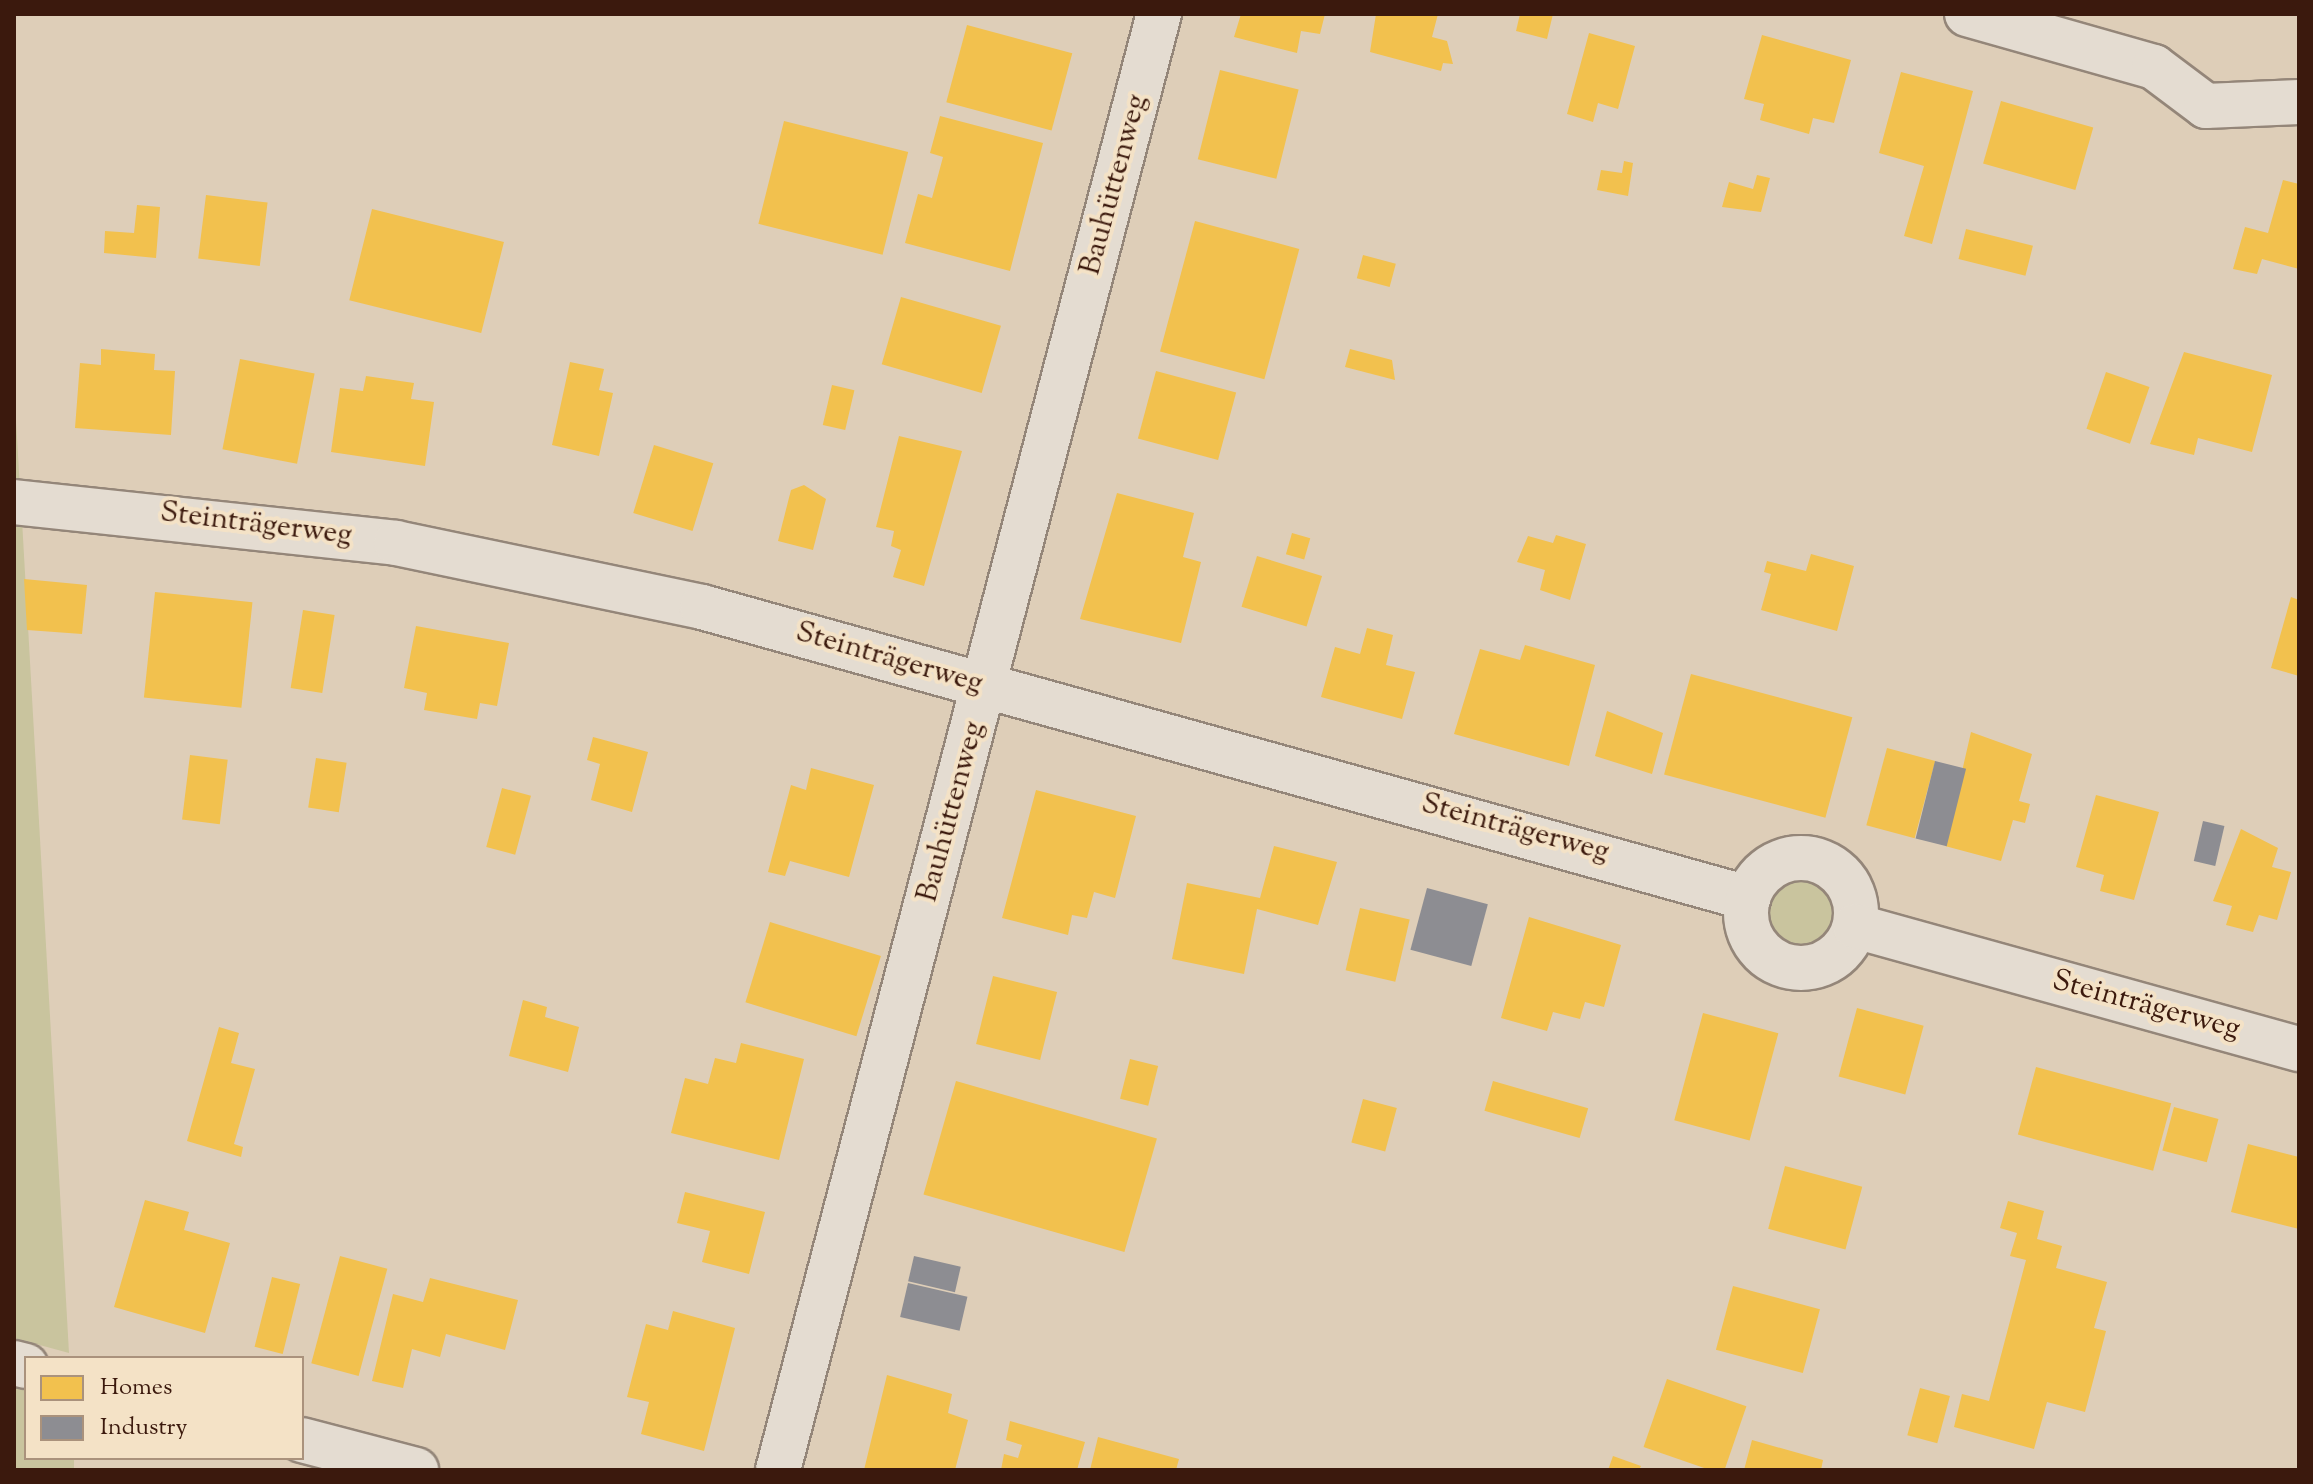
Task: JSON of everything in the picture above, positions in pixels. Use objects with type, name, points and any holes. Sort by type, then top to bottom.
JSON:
[{"type":"street","name":"Bauhüttenweg","points":[[778,1470],[1159,14]]},
{"type":"street","points":[[1967,14],[2154,67],[2206,106],[2299,102]]},
{"type":"street","name":"Steinträgerweg","points":[[17,502],[381,541],[531,568],[985,686],[1628,860],[1748,898]]},
{"type":"street","points":[[1814,860],[1851,888],[1855,926],[1837,955],[1788,966],[1750,933],[1748,898],[1770,868],[1814,860]]},
{"type":"street","name":"Steinträgerweg","points":[[1855,926],[2299,1049]]},
{"type":"street","points":[[304,1441],[416,1470]]},
{"type":"shaded area","points":[[14,386],[20,489],[14,489]]},
{"type":"shaded area","points":[[14,520],[22,520],[69,1353],[14,1338]]},
{"type":"shaded area","points":[[1804,874],[1818,877],[1831,885],[1839,898],[1842,912],[1839,926],[1831,939],[1818,947],[1804,950],[1790,947],[1777,939],[1769,926],[1766,912],[1769,898],[1777,885],[1790,877]]},
{"type":"shaded area","points":[[14,1387],[24,1390],[24,1460],[74,1460],[74,1470],[14,1470]]},
{"type":"building: Homes","points":[[1241,14],[1325,14],[1320,34],[1301,31],[1297,53],[1234,37]]},
{"type":"building: Homes","points":[[1376,14],[1438,14],[1432,37],[1447,41],[1453,64],[1443,63],[1441,71],[1370,52]]},
{"type":"building: Homes","points":[[1520,14],[1553,14],[1547,39],[1516,31]]},
{"type":"building: Homes","points":[[967,25],[1072,53],[1052,130],[946,102]]},
{"type":"building: Homes","points":[[1589,33],[1635,46],[1618,109],[1598,103],[1593,122],[1567,114]]},
{"type":"building: Homes","points":[[1762,35],[1851,60],[1834,123],[1813,118],[1809,134],[1760,120],[1764,104],[1744,99]]},
{"type":"building: Homes","points":[[1220,70],[1299,90],[1276,179],[1198,159]]},
{"type":"building: Homes","points":[[1901,72],[1973,91],[1932,244],[1904,236],[1924,166],[1879,153]]},
{"type":"building: Homes","points":[[2001,101],[2093,127],[2075,190],[1983,163]]},
{"type":"building: Homes","points":[[940,116],[1043,143],[1010,271],[905,243],[918,194],[932,198],[943,157],[930,153]]},
{"type":"building: Homes","points":[[784,121],[908,152],[883,255],[758,224]]},
{"type":"building: Homes","points":[[1624,161],[1633,163],[1628,196],[1597,190],[1601,170],[1622,173]]},
{"type":"building: Homes","points":[[1757,175],[1770,178],[1761,212],[1722,207],[1729,182],[1753,189]]},
{"type":"building: Homes","points":[[2283,180],[2299,184],[2299,269],[2262,259],[2257,274],[2233,269],[2245,227],[2268,233]]},
{"type":"building: Homes","points":[[206,195],[268,203],[260,266],[198,259]]},
{"type":"building: Homes","points":[[137,205],[160,207],[156,258],[104,253],[105,231],[134,233]]},
{"type":"building: Homes","points":[[372,209],[504,242],[481,333],[349,300]]},
{"type":"building: Homes","points":[[1195,221],[1299,249],[1264,379],[1160,351]]},
{"type":"building: Homes","points":[[1966,229],[2033,246],[2025,276],[1959,259]]},
{"type":"building: Homes","points":[[1363,255],[1396,264],[1390,287],[1357,278]]},
{"type":"building: Homes","points":[[901,297],[1001,326],[982,393],[882,364]]},
{"type":"building: Homes","points":[[101,349],[155,354],[154,370],[175,371],[171,435],[75,428],[80,363],[101,365]]},
{"type":"building: Homes","points":[[1350,349],[1392,360],[1395,380],[1345,367]]},
{"type":"building: Homes","points":[[2184,352],[2272,375],[2252,452],[2198,438],[2194,455],[2150,444]]},
{"type":"building: Homes","points":[[240,359],[315,374],[297,464],[222,449]]},
{"type":"building: Homes","points":[[570,362],[604,369],[599,390],[613,393],[599,456],[552,445]]},
{"type":"building: Homes","points":[[1156,371],[1236,392],[1218,460],[1138,439]]},
{"type":"building: Homes","points":[[2106,372],[2149,387],[2130,444],[2086,429]]},
{"type":"building: Homes","points":[[366,376],[414,383],[411,399],[434,402],[425,466],[331,452],[340,388],[363,391]]},
{"type":"building: Homes","points":[[832,385],[854,390],[845,430],[823,425]]},
{"type":"building: Homes","points":[[899,436],[962,451],[924,586],[893,577],[901,550],[891,546],[894,531],[876,527]]},
{"type":"building: Homes","points":[[654,445],[713,463],[693,531],[633,513]]},
{"type":"building: Homes","points":[[804,485],[826,499],[813,550],[778,541],[791,490]]},
{"type":"building: Homes","points":[[1117,493],[1194,513],[1183,557],[1201,562],[1181,643],[1080,619]]},
{"type":"building: Homes","points":[[1292,533],[1310,538],[1304,559],[1286,554]]},
{"type":"building: Homes","points":[[1556,535],[1586,544],[1570,600],[1540,590],[1545,570],[1517,562],[1528,536],[1553,543]]},
{"type":"building: Homes","points":[[1811,554],[1854,566],[1837,631],[1761,610],[1771,574],[1764,572],[1767,561],[1806,571]]},
{"type":"building: Homes","points":[[1257,556],[1322,576],[1307,627],[1242,607]]},
{"type":"building: Homes","points":[[24,579],[87,585],[82,634],[27,630]]},
{"type":"building: Homes","points":[[155,592],[252,602],[241,708],[144,697]]},
{"type":"building: Homes","points":[[2291,597],[2299,600],[2299,676],[2271,668]]},
{"type":"building: Homes","points":[[303,610],[335,615],[322,693],[291,688]]},
{"type":"building: Homes","points":[[416,626],[509,643],[497,706],[480,703],[477,719],[424,710],[427,693],[404,688]]},
{"type":"building: Homes","points":[[1367,628],[1393,635],[1386,665],[1415,672],[1402,719],[1321,697],[1335,647],[1360,654]]},
{"type":"building: Homes","points":[[1525,645],[1595,665],[1569,766],[1454,734],[1480,649],[1520,660]]},
{"type":"building: Homes","points":[[1691,674],[1852,717],[1825,818],[1664,774]]},
{"type":"building: Homes","points":[[1607,711],[1663,733],[1652,774],[1595,756]]},
{"type":"building: Homes","points":[[1971,732],[2032,754],[2019,801],[2030,804],[2025,823],[2013,820],[2001,861],[1945,846]]},
{"type":"building: Homes","points":[[593,737],[648,752],[632,812],[591,800],[600,764],[587,760]]},
{"type":"building: Homes","points":[[1887,748],[1935,761],[1915,838],[1866,825]]},
{"type":"building: Homes","points":[[190,755],[228,760],[220,824],[182,820]]},
{"type":"building: Homes","points":[[316,758],[347,763],[339,812],[308,807]]},
{"type":"building: Homes","points":[[811,768],[874,785],[849,877],[790,861],[785,876],[768,872],[791,785],[806,790]]},
{"type":"building: Homes","points":[[502,788],[531,796],[515,855],[486,847]]},
{"type":"building: Homes","points":[[1036,790],[1136,816],[1115,898],[1094,892],[1087,918],[1072,915],[1068,935],[1002,918]]},
{"type":"building: Homes","points":[[2096,795],[2159,812],[2134,900],[2100,891],[2104,875],[2076,867]]},
{"type":"building: Homes","points":[[2241,829],[2278,848],[2272,867],[2291,872],[2277,920],[2259,915],[2253,932],[2226,925],[2232,906],[2213,901]]},
{"type":"building: Homes","points":[[1274,846],[1337,862],[1318,925],[1257,909],[1244,974],[1172,959],[1187,883],[1260,898]]},
{"type":"building: Homes","points":[[1360,908],[1410,919],[1395,982],[1346,970]]},
{"type":"building: Homes","points":[[1529,917],[1621,945],[1604,1007],[1585,1002],[1580,1019],[1553,1012],[1547,1031],[1501,1018]]},
{"type":"building: Homes","points":[[770,922],[881,956],[856,1036],[745,1002]]},
{"type":"building: Homes","points":[[993,976],[1057,992],[1040,1060],[976,1044]]},
{"type":"building: Homes","points":[[523,1000],[547,1007],[545,1017],[579,1027],[568,1072],[509,1056]]},
{"type":"building: Homes","points":[[1857,1008],[1924,1026],[1905,1094],[1839,1077]]},
{"type":"building: Homes","points":[[1703,1013],[1778,1033],[1750,1140],[1674,1120]]},
{"type":"building: Homes","points":[[219,1027],[239,1033],[231,1063],[255,1069],[234,1144],[243,1147],[241,1157],[187,1141]]},
{"type":"building: Homes","points":[[741,1043],[804,1059],[779,1160],[671,1133],[685,1078],[708,1084],[715,1058],[736,1063]]},
{"type":"building: Homes","points":[[1130,1059],[1158,1066],[1148,1106],[1120,1099]]},
{"type":"building: Homes","points":[[2036,1067],[2171,1103],[2153,1171],[2018,1135]]},
{"type":"building: Homes","points":[[956,1081],[1157,1139],[1124,1252],[923,1194]]},
{"type":"building: Homes","points":[[1493,1081],[1588,1108],[1580,1138],[1484,1111]]},
{"type":"building: Homes","points":[[1363,1099],[1397,1108],[1385,1152],[1351,1142]]},
{"type":"building: Homes","points":[[2174,1107],[2218,1119],[2207,1162],[2162,1150]]},
{"type":"building: Homes","points":[[2248,1144],[2299,1157],[2299,1229],[2231,1212]]},
{"type":"building: Homes","points":[[1785,1166],[1862,1187],[1845,1249],[1768,1229]]},
{"type":"building: Homes","points":[[685,1192],[765,1212],[749,1274],[702,1262],[710,1231],[677,1223]]},
{"type":"building: Homes","points":[[145,1200],[189,1212],[184,1230],[230,1243],[205,1333],[114,1307]]},
{"type":"building: Homes","points":[[2008,1201],[2044,1211],[2037,1239],[2062,1246],[2056,1268],[2107,1282],[2094,1328],[2106,1331],[2085,1412],[2047,1402],[2034,1449],[1954,1427],[1962,1394],[1989,1401],[2026,1260],[2010,1256],[2017,1233],[2000,1228]]},
{"type":"building: Homes","points":[[340,1256],[387,1269],[359,1376],[311,1363]]},
{"type":"building: Homes","points":[[272,1277],[300,1284],[283,1354],[255,1347]]},
{"type":"building: Homes","points":[[430,1278],[518,1300],[505,1350],[446,1334],[440,1357],[412,1349],[403,1388],[372,1381],[393,1294],[423,1302]]},
{"type":"building: Homes","points":[[1733,1286],[1820,1309],[1803,1373],[1716,1350]]},
{"type":"building: Homes","points":[[673,1311],[735,1328],[704,1451],[641,1434],[649,1402],[627,1397],[646,1324],[668,1330]]},
{"type":"building: Homes","points":[[887,1375],[952,1394],[948,1413],[968,1420],[955,1470],[864,1470]]},
{"type":"building: Homes","points":[[1667,1379],[1746,1406],[1725,1470],[1710,1470],[1644,1447]]},
{"type":"building: Homes","points":[[1920,1388],[1950,1396],[1937,1443],[1907,1435]]},
{"type":"building: Homes","points":[[1010,1421],[1085,1442],[1077,1470],[1001,1470],[1004,1454],[1018,1458],[1022,1445],[1006,1440]]},
{"type":"building: Homes","points":[[1098,1437],[1179,1459],[1176,1470],[1090,1470]]},
{"type":"building: Homes","points":[[1752,1440],[1823,1460],[1821,1470],[1744,1470]]},
{"type":"building: Homes","points":[[1613,1456],[1641,1466],[1639,1470],[1608,1470]]},
{"type":"building: Industry","points":[[1935,761],[1966,769],[1947,846],[1916,839]]},
{"type":"building: Industry","points":[[2203,821],[2224,826],[2215,866],[2194,861]]},
{"type":"building: Industry","points":[[1427,888],[1488,904],[1471,966],[1410,950]]},
{"type":"building: Industry","points":[[914,1256],[961,1267],[955,1292],[908,1281]]},
{"type":"building: Industry","points":[[908,1283],[967,1297],[960,1331],[900,1317]]}]
